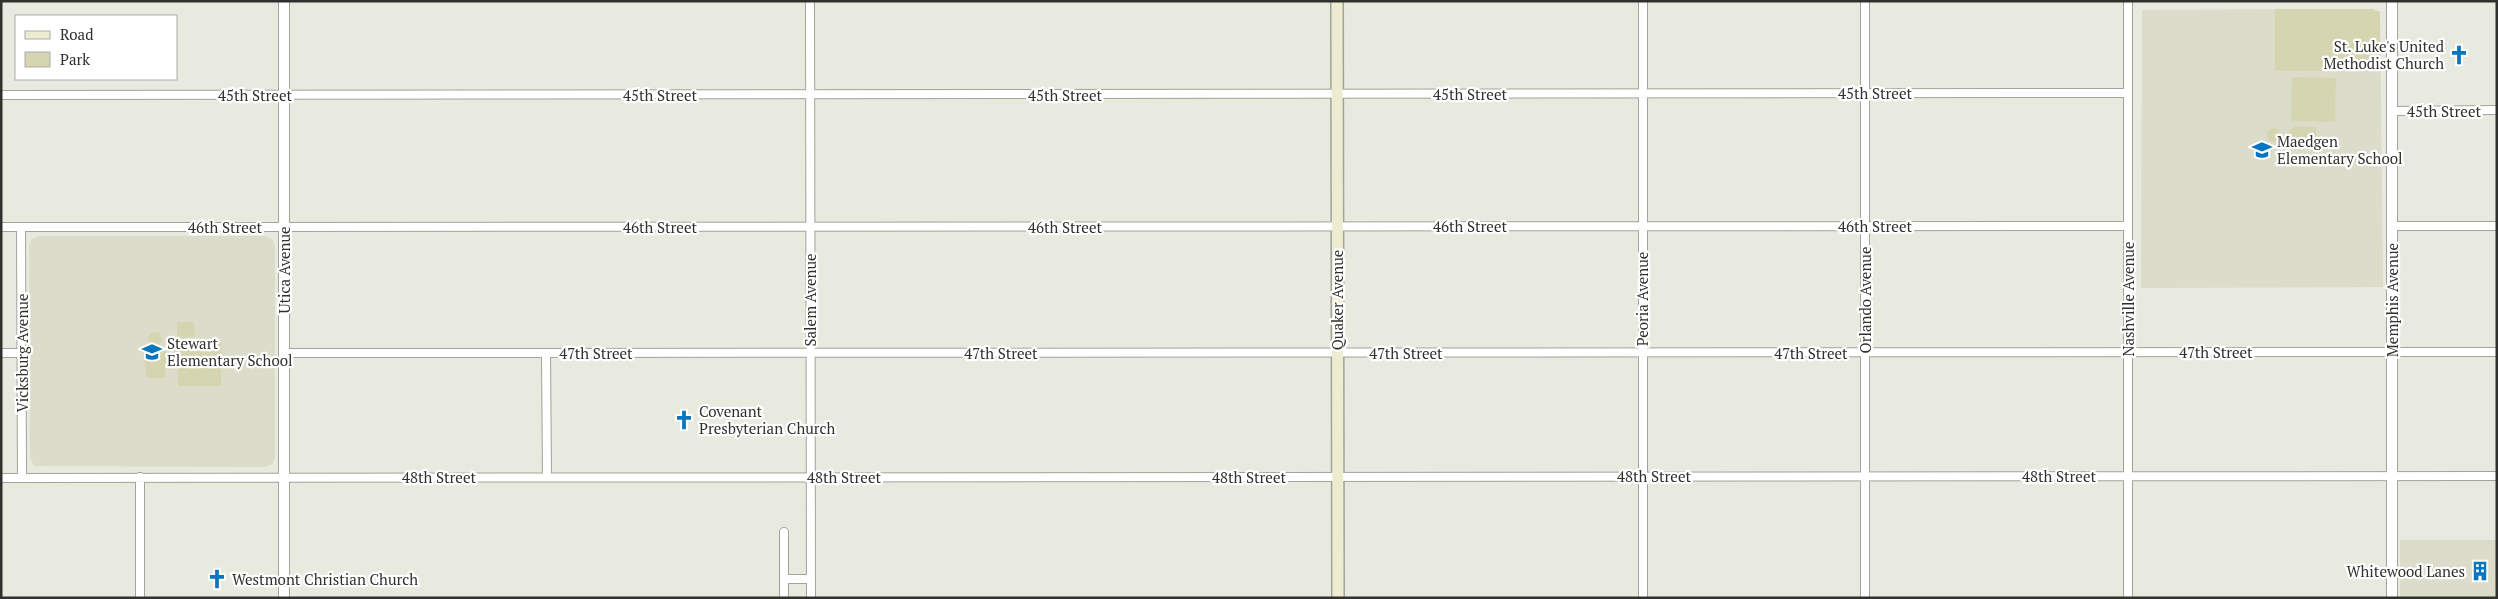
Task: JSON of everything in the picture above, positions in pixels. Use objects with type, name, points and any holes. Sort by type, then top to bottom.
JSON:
[{"type":"main road","name":"Quaker Avenue","points":[[1337,1],[1338,598]]},
{"type":"street","name":"Utica Avenue","points":[[284,1],[284,598]]},
{"type":"street","name":"Salem Avenue","points":[[810,1],[811,598]]},
{"type":"street","name":"Peoria Avenue","points":[[1642,1],[1643,598]]},
{"type":"street","name":"Orlando Avenue","points":[[1865,1],[1865,598]]},
{"type":"street","name":"Nashville Avenue","points":[[2128,1],[2128,598]]},
{"type":"street","name":"Memphis Avenue","points":[[2392,1],[2392,598]]},
{"type":"street","name":"45th Street","points":[[1,95],[2128,93]]},
{"type":"street","name":"45th Street","points":[[2392,111],[2497,110]]},
{"type":"street","name":"46th Street","points":[[1,228],[2128,226]]},
{"type":"street","points":[[2392,226],[2497,226]]},
{"type":"street","name":"Vicksburg Avenue","points":[[21,228],[22,478]]},
{"type":"street","name":"47th Street","points":[[285,353],[2497,352]]},
{"type":"street","points":[[1,353],[22,353]]},
{"type":"street","points":[[546,353],[547,477]]},
{"type":"street","name":"48th Street","points":[[1,478],[2497,476]]},
{"type":"street","points":[[140,478],[140,598]]},
{"type":"street","points":[[784,532],[784,598]]},
{"type":"street","points":[[784,579],[811,579]]},
{"type":"shaded area","name":"Maedgen Elementary School","points":[[2372,9],[2380,12],[2383,287],[2141,288],[2142,10]]},
{"type":"shaded area","name":"Stewart Elementary School","points":[[40,236],[266,236],[272,239],[275,245],[275,458],[272,464],[265,467],[34,466],[30,458],[29,246],[32,239]]},
{"type":"shaded area","points":[[2400,540],[2497,540],[2497,598],[2400,598]]},
{"type":"green space","points":[[2275,9],[2372,9],[2380,12],[2380,71],[2275,71]]},
{"type":"green space","points":[[2292,77],[2336,78],[2335,122],[2291,121]]},
{"type":"green space","points":[[2294,126],[2316,127],[2317,144],[2291,150],[2287,143],[2287,134]]},
{"type":"green space","points":[[2274,128],[2279,130],[2281,135],[2279,140],[2274,142],[2269,140],[2267,135],[2269,130]]},
{"type":"green space","points":[[177,322],[194,322],[195,337],[177,338]]},
{"type":"green space","points":[[155,332],[160,334],[162,339],[160,344],[155,346],[150,344],[148,339],[150,334]]},
{"type":"green space","points":[[178,343],[221,343],[221,386],[178,386]]},
{"type":"green space","points":[[163,346],[167,355],[165,378],[147,378],[143,354],[146,347]]},
{"type":"place","name":"St. Luke's United Methodist Church","points":[[2459,55]]},
{"type":"place","name":"Maedgen Elementary School","points":[[2262,150]]},
{"type":"place","name":"Stewart Elementary School","points":[[152,352]]},
{"type":"place","name":"Covenant Presbyterian Church","points":[[684,420]]},
{"type":"place","name":"Whitewood Lanes","points":[[2480,571]]},
{"type":"place","name":"Westmont Christian Church","points":[[217,579]]}]
